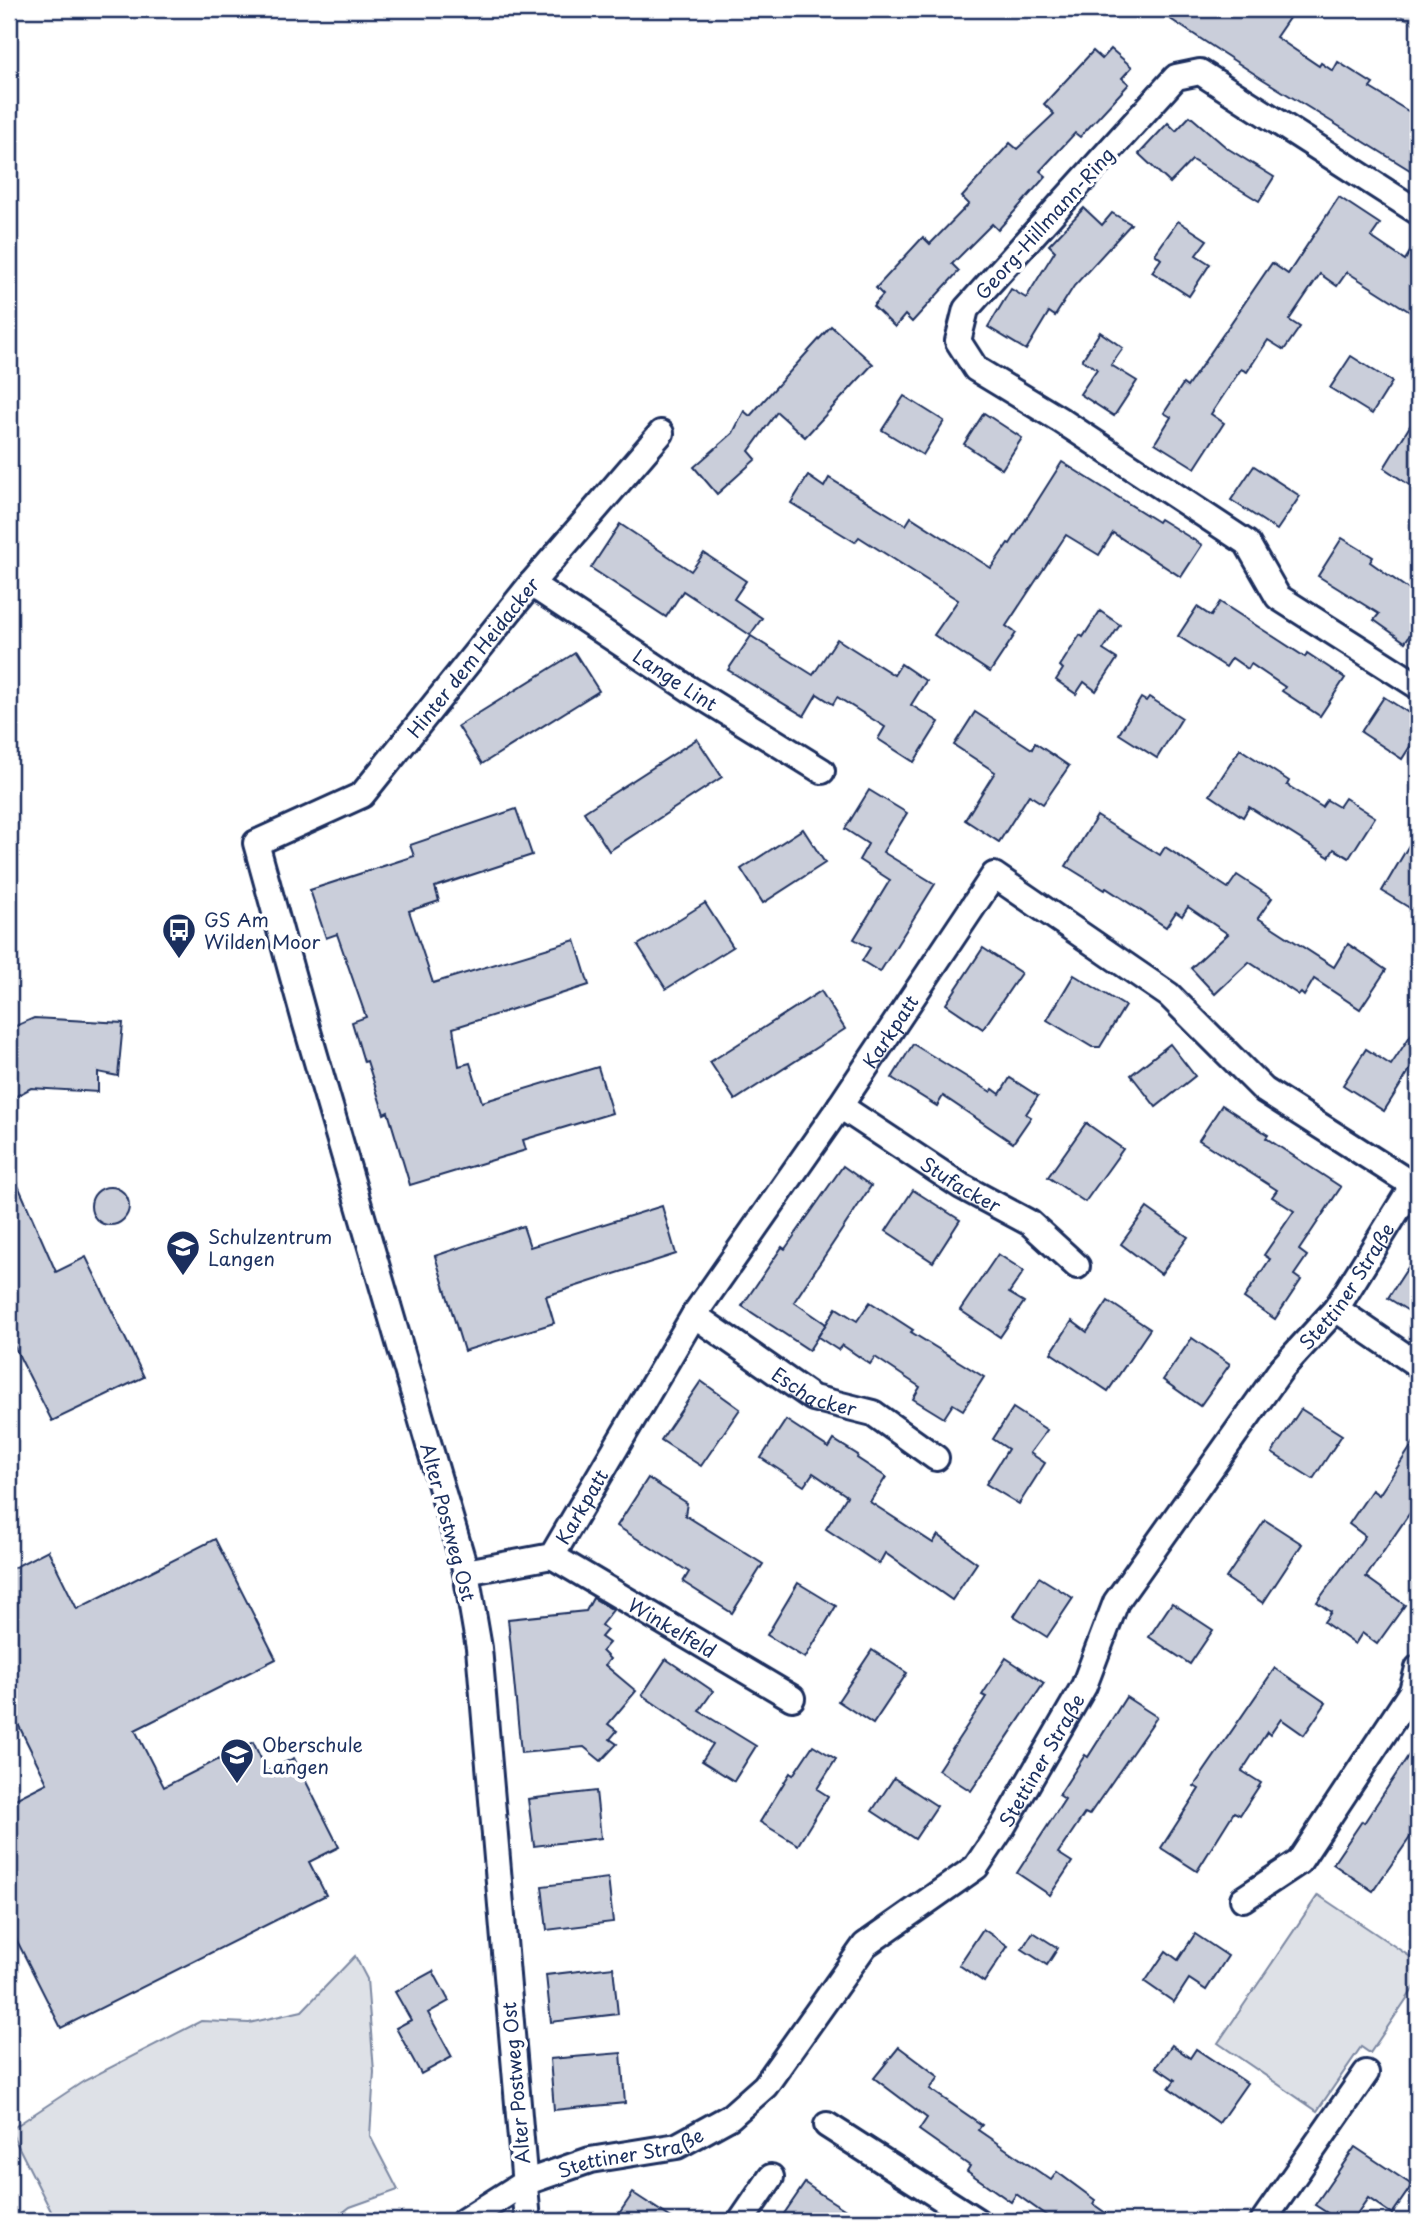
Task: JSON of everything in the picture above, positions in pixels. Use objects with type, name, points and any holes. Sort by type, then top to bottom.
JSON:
[{"type":"street","name":"Georg-Hillmann-Ring","points":[[1418,212],[1200,72],[1176,76],[966,309],[958,341],[976,369],[1062,421],[1247,543],[1278,597],[1418,686]]},
{"type":"street","name":"Hinter dem Heidacker","points":[[256,844],[362,795],[531,584],[661,433]]},
{"type":"street","name":"Lange Lint","points":[[531,584],[691,690],[822,771]]},
{"type":"street","name":"Alter Postweg Ost","points":[[256,844],[466,1572],[478,1648],[527,2221]]},
{"type":"street","name":"Karkpatt","points":[[466,1572],[552,1556],[694,1315],[840,1106],[994,875],[1169,995],[1264,1090],[1416,1181]]},
{"type":"street","name":"Stufacker","points":[[840,1106],[961,1186],[1030,1223],[1077,1266]]},
{"type":"street","name":"Stettiner Straße","points":[[464,2221],[524,2183],[590,2160],[677,2146],[730,2117],[765,2086],[865,1945],[975,1867],[1002,1828],[1084,1686],[1116,1602],[1282,1368],[1336,1309],[1416,1181]]},
{"type":"street","points":[[1336,1309],[1418,1365]]},
{"type":"street","name":"Eschacker","points":[[694,1315],[813,1398],[873,1413],[936,1458]]},
{"type":"street","name":"Winkelfeld","points":[[552,1556],[792,1698]]},
{"type":"street","points":[[1243,1899],[1298,1862],[1412,1691],[1418,1668]]},
{"type":"street","points":[[1263,2221],[1366,2073]]},
{"type":"street","points":[[827,2125],[977,2221]]},
{"type":"street","points":[[741,2221],[771,2177]]},
{"type":"shaded area","points":[[1390,9],[1418,9],[1418,26]]},
{"type":"shaded area","points":[[1318,1895],[1418,1962],[1418,1982],[1370,2053],[1361,2047],[1317,2111],[1218,2043]]},
{"type":"shaded area","points":[[355,1956],[367,1979],[374,2072],[370,2136],[398,2190],[350,2207],[332,2221],[56,2221],[10,2130],[84,2081],[201,2021],[249,2023],[302,2011]]},
{"type":"building","points":[[1155,9],[1275,9],[1289,18],[1276,37],[1319,66],[1321,63],[1333,71],[1338,62],[1373,84],[1370,88],[1418,117],[1418,175],[1264,80]]},
{"type":"building","points":[[1111,49],[1132,67],[1122,78],[1129,84],[1080,137],[1075,133],[1040,171],[1046,176],[998,230],[992,224],[952,264],[959,271],[912,322],[905,315],[895,327],[873,306],[883,295],[876,288],[923,237],[930,244],[969,204],[962,197],[1010,143],[1017,149],[1054,114],[1044,104],[1093,51],[1102,59]]},
{"type":"building","points":[[1190,116],[1227,148],[1274,177],[1259,201],[1192,160],[1170,183],[1139,154],[1168,123],[1176,131]]},
{"type":"building","points":[[1339,197],[1380,224],[1371,237],[1405,260],[1418,239],[1418,317],[1347,272],[1337,286],[1320,274],[1289,320],[1300,327],[1284,350],[1268,340],[1247,372],[1241,369],[1211,414],[1224,423],[1195,468],[1155,443],[1171,417],[1164,413],[1183,384],[1187,387],[1272,263],[1288,274]]},
{"type":"building","points":[[1084,208],[1102,225],[1112,213],[1131,224],[1074,286],[1055,316],[1049,312],[1026,350],[988,327],[1011,289],[1026,298],[1055,251],[1049,245]]},
{"type":"building","points":[[1178,221],[1207,240],[1196,255],[1210,264],[1189,296],[1152,272],[1161,259],[1155,254]]},
{"type":"building","points":[[831,326],[873,364],[805,437],[777,412],[749,451],[756,459],[717,494],[694,467],[733,433],[744,411],[750,416]]},
{"type":"building","points":[[1100,332],[1123,348],[1111,365],[1137,381],[1114,416],[1080,394],[1097,369],[1082,360]]},
{"type":"building","points":[[1351,356],[1392,382],[1372,414],[1330,388]]},
{"type":"building","points":[[904,396],[944,421],[923,455],[882,430]]},
{"type":"building","points":[[984,413],[1022,438],[1002,469],[964,444]]},
{"type":"building","points":[[1418,413],[1418,475],[1411,486],[1384,468]]},
{"type":"building","points":[[1062,462],[1158,522],[1160,519],[1202,545],[1181,577],[1113,533],[1099,555],[1066,535],[1006,626],[1016,633],[990,672],[934,635],[958,600],[859,537],[855,542],[791,503],[808,476],[824,487],[829,478],[906,525],[911,517],[991,568],[1008,543],[1010,544]]},
{"type":"building","points":[[1254,466],[1300,496],[1277,530],[1231,500]]},
{"type":"building","points":[[620,524],[691,571],[704,553],[746,581],[734,599],[762,618],[750,635],[683,591],[666,617],[591,568]]},
{"type":"building","points":[[1342,538],[1373,557],[1370,562],[1418,596],[1418,623],[1405,642],[1374,620],[1379,614],[1318,576]]},
{"type":"building","points":[[1220,602],[1305,657],[1307,653],[1345,678],[1320,716],[1282,691],[1285,687],[1251,664],[1248,669],[1232,658],[1226,667],[1178,636],[1197,607],[1211,616]]},
{"type":"building","points":[[1100,611],[1120,625],[1103,650],[1117,659],[1096,691],[1084,682],[1076,694],[1056,680],[1063,669],[1060,666]]},
{"type":"building","points":[[751,636],[813,675],[837,639],[894,675],[901,664],[926,681],[911,705],[939,722],[914,762],[878,739],[885,727],[837,697],[833,704],[817,694],[804,716],[728,670]]},
{"type":"building","points":[[575,653],[599,691],[482,764],[458,726]]},
{"type":"building","points":[[1149,697],[1182,718],[1157,758],[1119,734],[1141,698],[1146,701]]},
{"type":"building","points":[[1384,697],[1418,719],[1418,734],[1402,759],[1361,732]]},
{"type":"building","points":[[975,712],[1032,749],[1035,743],[1069,766],[1043,804],[1029,795],[999,842],[965,820],[995,772],[954,745]]},
{"type":"building","points":[[697,739],[722,777],[609,851],[584,812]]},
{"type":"building","points":[[1240,749],[1289,781],[1287,785],[1322,807],[1327,800],[1339,807],[1345,798],[1375,817],[1349,858],[1334,849],[1329,857],[1249,807],[1243,817],[1210,795]]},
{"type":"building","points":[[869,790],[907,813],[883,852],[935,884],[880,972],[862,961],[870,948],[854,939],[890,880],[859,860],[868,844],[845,829]]},
{"type":"building","points":[[516,809],[532,855],[435,887],[439,901],[409,911],[433,983],[575,940],[589,985],[453,1028],[459,1066],[470,1063],[482,1102],[598,1067],[612,1113],[523,1140],[526,1150],[410,1185],[388,1112],[384,1114],[352,1022],[366,1017],[337,934],[326,938],[310,890],[414,856],[410,845]]},
{"type":"building","points":[[1097,816],[1160,855],[1165,847],[1228,888],[1237,875],[1272,898],[1258,918],[1334,967],[1348,944],[1386,970],[1360,1009],[1314,979],[1304,996],[1301,993],[1299,995],[1249,962],[1215,994],[1191,968],[1228,934],[1188,907],[1182,916],[1176,912],[1166,927],[1066,866]]},
{"type":"building","points":[[803,829],[825,863],[763,903],[741,869]]},
{"type":"building","points":[[1418,830],[1418,913],[1382,891]]},
{"type":"building","points":[[705,903],[733,947],[666,989],[638,945]]},
{"type":"building","points":[[983,948],[1021,973],[983,1029],[946,1004]]},
{"type":"building","points":[[1074,975],[1125,1006],[1100,1047],[1092,1047],[1047,1020]]},
{"type":"building","points":[[821,991],[845,1029],[735,1100],[710,1062]]},
{"type":"building","points":[[34,1018],[123,1023],[118,1076],[98,1072],[98,1092],[31,1088],[9,1100],[9,1029]]},
{"type":"building","points":[[1418,1024],[1418,1057],[1384,1111],[1343,1085],[1366,1049],[1391,1065]]},
{"type":"building","points":[[913,1044],[991,1092],[993,1089],[1000,1094],[1010,1078],[1038,1096],[1026,1114],[1031,1117],[1013,1143],[943,1096],[937,1106],[892,1078]]},
{"type":"building","points":[[1170,1044],[1195,1076],[1156,1107],[1131,1075]]},
{"type":"building","points":[[1222,1105],[1268,1135],[1266,1138],[1341,1187],[1299,1250],[1307,1256],[1294,1275],[1301,1280],[1275,1319],[1244,1298],[1270,1259],[1264,1255],[1294,1211],[1272,1197],[1277,1190],[1199,1140]]},
{"type":"building","points":[[1086,1123],[1123,1149],[1085,1202],[1048,1177]]},
{"type":"building","points":[[9,1165],[56,1272],[86,1257],[144,1377],[52,1421],[9,1336]]},
{"type":"building","points":[[843,1166],[871,1186],[794,1302],[826,1324],[809,1350],[742,1306]]},
{"type":"building","points":[[110,1187],[123,1193],[129,1206],[123,1219],[110,1225],[97,1219],[91,1206],[97,1193]]},
{"type":"building","points":[[913,1190],[960,1220],[933,1262],[886,1231]]},
{"type":"building","points":[[662,1206],[676,1254],[546,1296],[554,1323],[464,1351],[435,1256],[523,1226],[530,1247]]},
{"type":"building","points":[[1147,1208],[1188,1237],[1161,1274],[1121,1244]]},
{"type":"building","points":[[1418,1252],[1418,1317],[1388,1298]]},
{"type":"building","points":[[998,1254],[1024,1271],[1009,1293],[1024,1302],[1000,1337],[960,1310]]},
{"type":"building","points":[[1108,1301],[1150,1329],[1108,1391],[1051,1353],[1072,1321],[1087,1332]]},
{"type":"building","points":[[870,1302],[913,1330],[911,1332],[984,1377],[963,1410],[953,1404],[944,1418],[913,1399],[920,1387],[875,1357],[870,1364],[842,1345],[838,1350],[818,1337],[836,1308],[857,1321]]},
{"type":"building","points":[[1192,1338],[1230,1364],[1200,1406],[1163,1380]]},
{"type":"building","points":[[701,1381],[740,1409],[701,1466],[661,1440]]},
{"type":"building","points":[[1013,1408],[1047,1430],[1030,1453],[1045,1463],[1019,1504],[986,1484],[1008,1449],[993,1439]]},
{"type":"building","points":[[1301,1409],[1342,1435],[1313,1479],[1272,1453]]},
{"type":"building","points":[[786,1420],[829,1448],[834,1440],[886,1477],[870,1502],[933,1543],[938,1535],[977,1563],[952,1600],[885,1553],[879,1564],[826,1529],[847,1496],[813,1473],[804,1486],[761,1458]]},
{"type":"building","points":[[1418,1436],[1418,1501],[1366,1577],[1405,1605],[1377,1644],[1362,1633],[1355,1644],[1324,1622],[1331,1612],[1317,1602],[1365,1536],[1349,1524],[1372,1490],[1379,1495]]},
{"type":"building","points":[[648,1478],[687,1503],[685,1515],[763,1564],[732,1613],[683,1582],[689,1572],[617,1526]]},
{"type":"building","points":[[1265,1520],[1302,1544],[1263,1603],[1226,1578]]},
{"type":"building","name":"Oberschule Langen","points":[[215,1539],[276,1659],[135,1730],[164,1787],[253,1742],[267,1771],[294,1758],[339,1847],[309,1862],[326,1895],[61,2028],[9,1925],[9,1802],[47,1783],[18,1724],[9,1729],[9,1570],[48,1550],[77,1609]]},
{"type":"building","points":[[1039,1577],[1073,1598],[1047,1637],[1014,1616]]},
{"type":"building","points":[[798,1583],[836,1606],[805,1658],[767,1635]]},
{"type":"building","points":[[593,1598],[613,1610],[601,1625],[607,1630],[601,1637],[609,1643],[602,1651],[610,1659],[605,1665],[636,1691],[608,1724],[617,1731],[610,1739],[617,1744],[601,1761],[584,1747],[521,1753],[508,1619],[586,1611]]},
{"type":"building","points":[[1172,1603],[1213,1630],[1190,1664],[1149,1637]]},
{"type":"building","points":[[872,1650],[907,1673],[873,1724],[838,1701]]},
{"type":"building","points":[[1006,1658],[1044,1683],[971,1791],[938,1770],[986,1697],[982,1695]]},
{"type":"building","points":[[666,1659],[713,1691],[699,1711],[756,1746],[734,1781],[702,1761],[713,1744],[642,1695]]},
{"type":"building","points":[[1275,1668],[1326,1703],[1304,1735],[1281,1719],[1270,1735],[1267,1732],[1242,1771],[1261,1783],[1240,1815],[1234,1812],[1197,1871],[1161,1848],[1199,1789],[1194,1786]]},
{"type":"building","points":[[1126,1697],[1157,1717],[1089,1815],[1085,1813],[1058,1853],[1072,1862],[1050,1895],[1017,1873],[1065,1799],[1059,1795],[1085,1755],[1088,1757]]},
{"type":"building","points":[[1418,1741],[1418,1826],[1373,1891],[1333,1864],[1362,1821],[1364,1823]]},
{"type":"building","points":[[813,1745],[836,1759],[817,1789],[828,1796],[798,1845],[760,1822],[790,1773],[793,1775]]},
{"type":"building","points":[[894,1778],[937,1806],[915,1839],[872,1811]]},
{"type":"building","points":[[596,1791],[601,1838],[534,1846],[528,1799]]},
{"type":"building","points":[[608,1878],[613,1922],[547,1930],[542,1886]]},
{"type":"building","points":[[983,1929],[1008,1946],[984,1982],[959,1965]]},
{"type":"building","points":[[1033,1932],[1058,1948],[1047,1965],[1022,1949]]},
{"type":"building","points":[[1195,1934],[1228,1956],[1206,1990],[1189,1979],[1174,2002],[1145,1982],[1166,1951],[1178,1960]]},
{"type":"building","points":[[613,1967],[618,2014],[551,2022],[546,1975]]},
{"type":"building","points":[[433,1971],[449,2001],[428,2013],[452,2057],[421,2074],[396,2028],[411,2020],[395,1992]]},
{"type":"building","points":[[1172,2045],[1190,2058],[1196,2049],[1247,2083],[1219,2123],[1169,2088],[1175,2080],[1156,2067]]},
{"type":"building","points":[[899,2047],[939,2077],[930,2089],[982,2125],[978,2130],[1051,2180],[1057,2172],[1095,2200],[1093,2204],[1117,2221],[1054,2221],[1016,2194],[1011,2202],[967,2171],[970,2166],[919,2130],[927,2118],[874,2078]]},
{"type":"building","points":[[621,2053],[625,2103],[554,2110],[550,2059]]},
{"type":"building","points":[[1355,2147],[1412,2185],[1392,2214],[1368,2198],[1352,2221],[1340,2221],[1315,2205]]},
{"type":"building","points":[[805,2183],[822,2195],[863,2221],[779,2221]]},
{"type":"building","points":[[633,2193],[676,2221],[614,2221]]},
{"type":"place","name":"GS Am Wilden Moor","points":[[179,960]]},
{"type":"place","name":"Schulzentrum Langen","points":[[183,1277]]},
{"type":"place","name":"Oberschule Langen","points":[[237,1785]]}]
